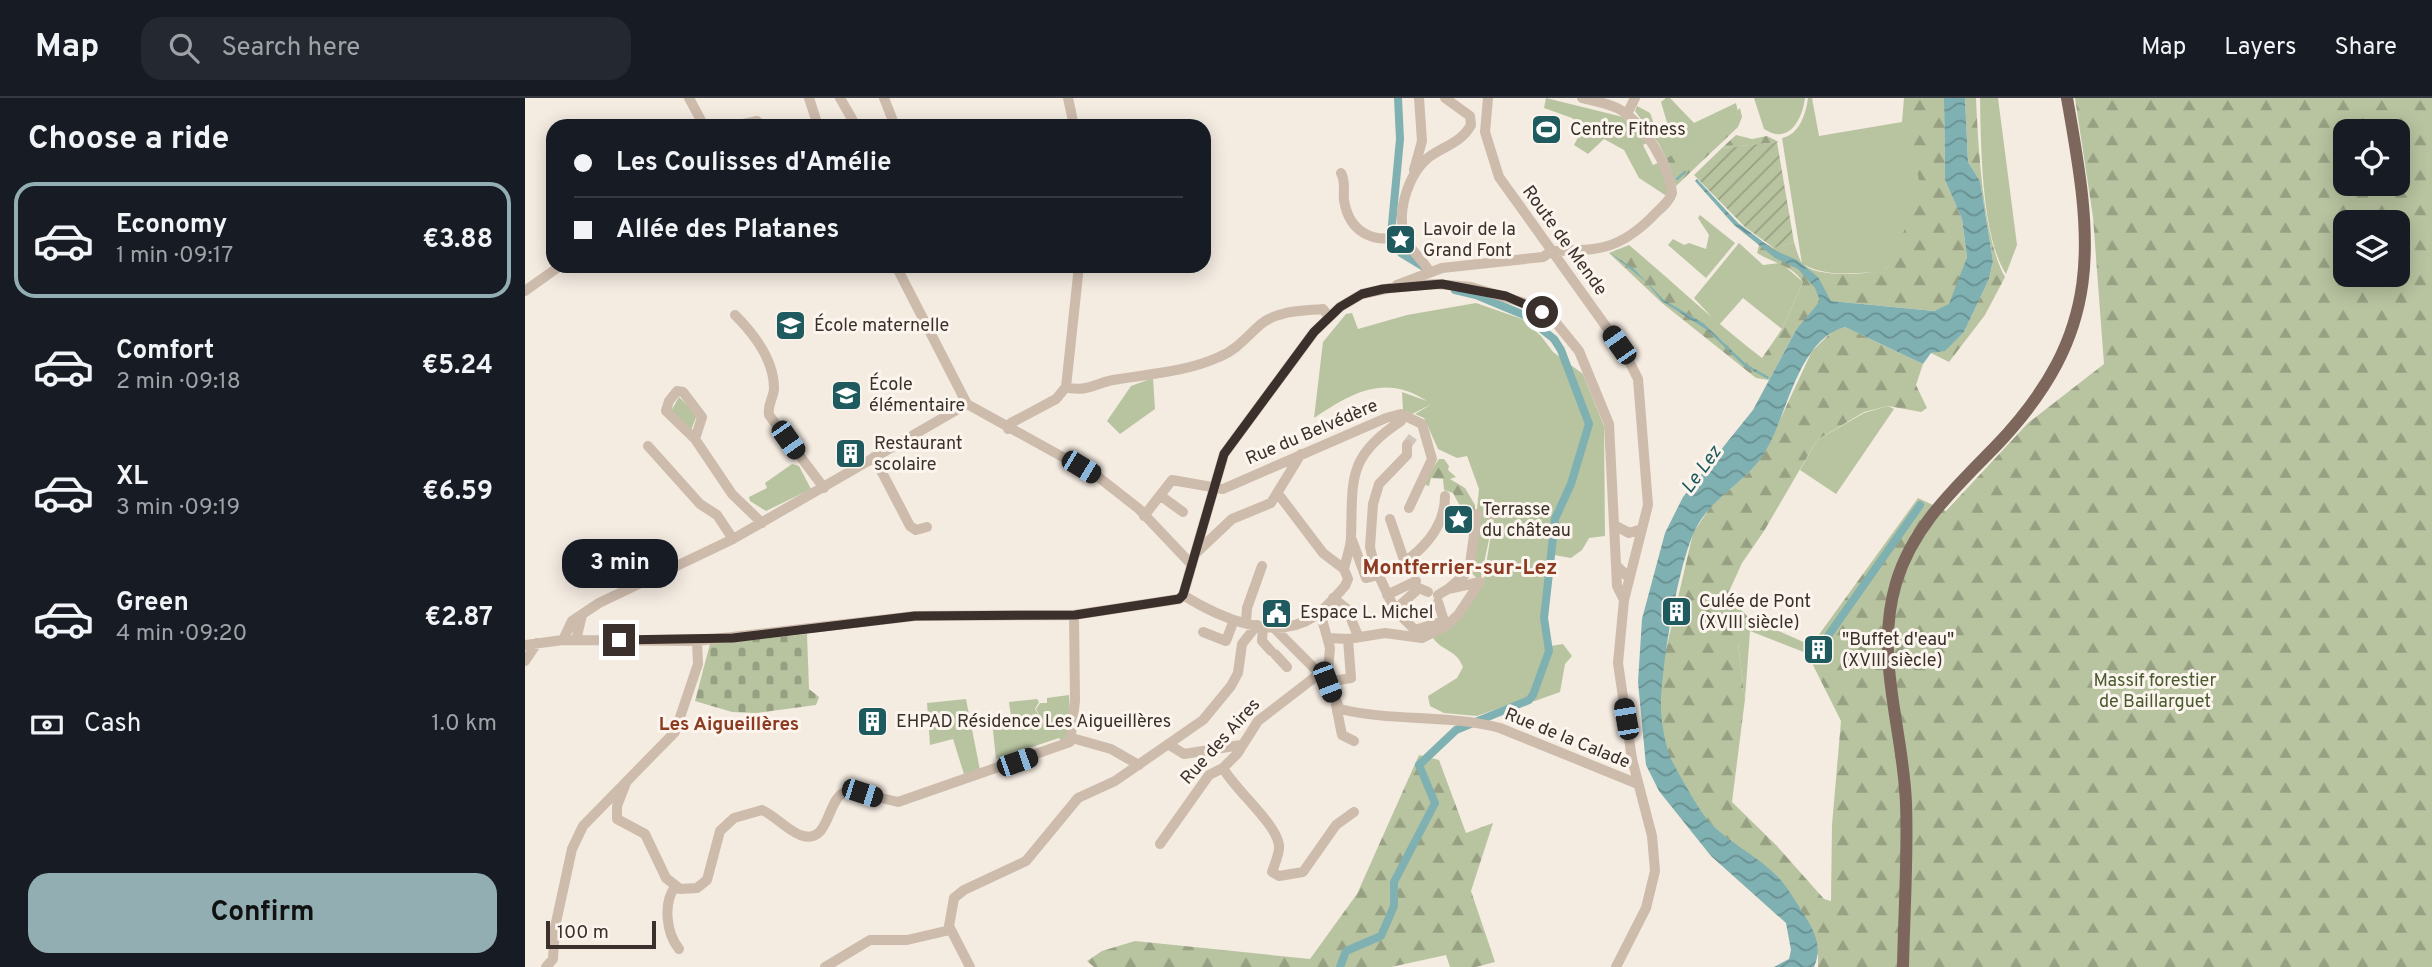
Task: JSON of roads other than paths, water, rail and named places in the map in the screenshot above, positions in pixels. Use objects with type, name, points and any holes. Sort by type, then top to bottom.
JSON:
[{"type":"main road","points":[[1903,967],[1906,801],[1887,662],[1890,609],[1905,559],[1924,525],[2030,406],[2059,358],[2075,320],[2087,265],[2086,223],[2067,98]]},
{"type":"street","points":[[689,98],[700,119]]},
{"type":"street","points":[[809,98],[816,119]]},
{"type":"street","points":[[840,98],[852,119]]},
{"type":"street","points":[[884,98],[892,119]]},
{"type":"street","points":[[1068,98],[1072,119]]},
{"type":"street","points":[[1419,98],[1422,141],[1402,223],[1404,235],[1429,271]]},
{"type":"street","points":[[1413,176],[1429,157],[1458,141],[1471,125],[1470,116],[1445,98]]},
{"type":"street","name":"Route de Mende","points":[[1488,98],[1485,132],[1495,170],[1625,353],[1636,375],[1648,498],[1629,574],[1618,640],[1620,682],[1638,785],[1652,836],[1654,880],[1646,908],[1616,967]]},
{"type":"street","points":[[1186,596],[1214,489],[1230,445],[1329,317],[1350,299],[1390,288],[1429,271],[1543,257],[1552,251],[1585,251],[1620,244],[1671,198],[1670,180],[1662,164],[1649,140],[1627,114],[1610,105],[1581,98]]},
{"type":"street","points":[[1627,114],[1635,98]]},
{"type":"street","points":[[1341,173],[1346,209],[1362,233],[1379,240],[1404,235]]},
{"type":"street","points":[[525,291],[550,273]]},
{"type":"street","points":[[899,273],[967,404],[1097,476],[1144,516],[1192,565]]},
{"type":"street","points":[[1008,429],[1011,423],[1056,399],[1066,387],[1078,273]]},
{"type":"street","points":[[1390,288],[1436,284],[1471,287],[1525,302],[1557,324],[1583,356],[1609,421],[1617,586],[1624,600]]},
{"type":"street","points":[[1066,387],[1080,390],[1107,381],[1145,377],[1215,359],[1233,351],[1262,324],[1290,312],[1324,309],[1329,317]]},
{"type":"street","points":[[735,315],[772,367],[775,391],[769,405],[769,415],[824,488]]},
{"type":"street","points":[[695,439],[702,417],[683,392],[677,391],[669,401],[666,411],[695,439],[732,494],[762,523]]},
{"type":"street","points":[[563,640],[567,627],[599,603],[733,539],[967,404]]},
{"type":"street","points":[[525,645],[563,640],[697,641],[915,616],[1075,615],[1186,596],[1234,620],[1260,626],[1274,628],[1308,620],[1320,612],[1348,581],[1344,569],[1351,540],[1350,497],[1353,475],[1371,447],[1401,421],[1403,415]]},
{"type":"street","name":"Rue du Belvédère","points":[[1214,489],[1227,487],[1371,423],[1403,415],[1422,424]]},
{"type":"street","points":[[1415,434],[1422,424]]},
{"type":"street","points":[[1409,508],[1432,459],[1422,424]]},
{"type":"street","points":[[1407,445],[1407,455],[1379,484],[1373,504],[1370,547],[1395,610],[1415,630],[1445,624]]},
{"type":"street","points":[[649,446],[700,504],[717,515],[733,539]]},
{"type":"street","points":[[1196,553],[1231,519],[1258,509],[1279,495],[1301,454]]},
{"type":"street","points":[[874,457],[910,526],[916,530],[927,527]]},
{"type":"street","points":[[1144,516],[1173,480],[1214,489]]},
{"type":"street","points":[[1279,495],[1323,552],[1344,569]]},
{"type":"street","points":[[1161,496],[1183,512]]},
{"type":"street","points":[[1351,540],[1368,579],[1404,561],[1426,545],[1444,512],[1445,496]]},
{"type":"street","points":[[1435,596],[1469,571],[1477,514]]},
{"type":"street","points":[[1390,519],[1404,561]]},
{"type":"street","points":[[1616,526],[1629,533],[1642,529]]},
{"type":"street","points":[[1616,549],[1629,574]]},
{"type":"street","points":[[1616,565],[1629,574]]},
{"type":"street","points":[[1246,622],[1247,608],[1262,566]]},
{"type":"street","points":[[1387,594],[1416,581]]},
{"type":"street","points":[[1328,638],[1353,638],[1385,633],[1422,638],[1445,624],[1467,604],[1480,582],[1448,589]]},
{"type":"street","points":[[1395,610],[1419,588],[1435,596],[1445,624]]},
{"type":"street","points":[[1333,598],[1347,609],[1353,638]]},
{"type":"street","points":[[1320,612],[1328,638],[1330,658],[1324,679]]},
{"type":"street","points":[[576,640],[582,615]]},
{"type":"street","points":[[626,783],[617,806],[617,819],[645,834],[666,878],[675,887],[685,890],[697,888],[707,880],[720,831],[743,814],[762,810],[799,835],[813,835],[825,827],[835,801],[843,793],[862,793],[898,802],[1034,757],[1070,742],[1075,615]]},
{"type":"street","points":[[1203,632],[1226,641],[1234,620]]},
{"type":"street","points":[[1260,626],[1262,638],[1287,667]]},
{"type":"street","points":[[970,967],[950,930],[949,914],[959,893],[1026,861],[1078,798],[1115,781],[1203,720],[1231,686],[1238,673],[1242,644],[1260,626]]},
{"type":"street","points":[[1274,628],[1324,679],[1336,704],[1342,734],[1354,741]]},
{"type":"street","name":"Rue des Aires","points":[[1160,844],[1209,775],[1223,768],[1237,754],[1264,715],[1324,679],[1351,678],[1353,638]]},
{"type":"street","points":[[546,967],[553,959],[555,927],[572,849],[583,826],[675,732],[698,664],[697,641]]},
{"type":"street","points":[[525,661],[537,643]]},
{"type":"street","name":"Rue de la Calade","points":[[1336,704],[1340,709],[1379,716],[1476,721],[1500,728],[1638,785]]},
{"type":"street","points":[[1072,738],[1111,749],[1139,765]]},
{"type":"street","points":[[1168,744],[1176,752],[1184,754],[1241,745]]},
{"type":"street","points":[[1223,768],[1231,783],[1276,835],[1279,847],[1272,872],[1279,876],[1303,872],[1336,825],[1354,812]]},
{"type":"street","points":[[675,887],[669,897],[667,909],[672,938],[679,949]]},
{"type":"street","points":[[825,967],[870,940],[907,940],[950,930]]},
{"type":"water","points":[[1944,98],[1965,98],[1968,162],[1980,181],[1993,261],[1989,279],[1964,332],[1945,351],[1931,353],[1923,364],[1845,327],[1829,335],[1815,347],[1796,380],[1765,452],[1748,473],[1710,508],[1695,530],[1683,567],[1672,617],[1661,707],[1664,736],[1670,757],[1706,818],[1776,875],[1810,924],[1815,936],[1818,954],[1814,967],[1774,967],[1789,959],[1791,950],[1786,923],[1711,856],[1659,791],[1646,765],[1638,682],[1642,619],[1665,533],[1683,497],[1753,410],[1796,330],[1820,301],[1815,288],[1798,269],[1775,258],[1734,225],[1695,181],[1697,179],[1738,223],[1774,250],[1797,260],[1818,277],[1831,301],[1934,311],[1949,304],[1967,257],[1962,219],[1945,180]]},
{"type":"water","points":[[1609,252],[1634,269],[1664,300],[1703,323],[1746,364],[1769,377],[1768,379],[1744,366],[1707,330],[1662,301],[1645,281]]},
{"type":"waterway","points":[[1398,98],[1400,139],[1391,235],[1401,253],[1424,267]]},
{"type":"waterway","points":[[1677,179],[1685,172]]},
{"type":"waterway","points":[[1340,967],[1346,951],[1381,936],[1394,906],[1394,882],[1435,803],[1419,765],[1456,730],[1529,700],[1533,695],[1549,651],[1544,618],[1555,519],[1571,484],[1589,424],[1561,350],[1554,339],[1524,315],[1476,295],[1455,290]]},
{"type":"waterway","points":[[1823,643],[1920,505]]},
{"type":"tunnel","points":[[1407,445],[1415,434]]},
{"type":"place","name":"Centre Fitness","points":[[1547,130]]},
{"type":"place","name":"Lavoir de la Grand Font","points":[[1400,240]]},
{"type":"place","name":"École maternelle","points":[[791,326]]},
{"type":"place","name":"École élémentaire","points":[[846,395]]},
{"type":"place","name":"Restaurant scolaire","points":[[851,454]]},
{"type":"place","name":"Terrasse du château","points":[[1459,520]]},
{"type":"place","name":"Culée de Pont (XVIII siècle)","points":[[1676,612]]},
{"type":"place","name":"Espace L. Michel","points":[[1277,613]]},
{"type":"place","name":"\"Buffet d'eau\" (XVIII siècle)","points":[[1819,650]]},
{"type":"place","name":"EHPAD Résidence Les Aigueillères","points":[[873,722]]},
{"type":"district","name":"Montferrier-sur-Lez","points":[[1460,568]]},
{"type":"district","name":"Les Aigueillères","points":[[729,725]]},
{"type":"water label","name":"Le Lez","points":[[1702,470]]},
{"type":"park label","name":"Massif forestier de Baillarguet","points":[[2155,691]]}]
